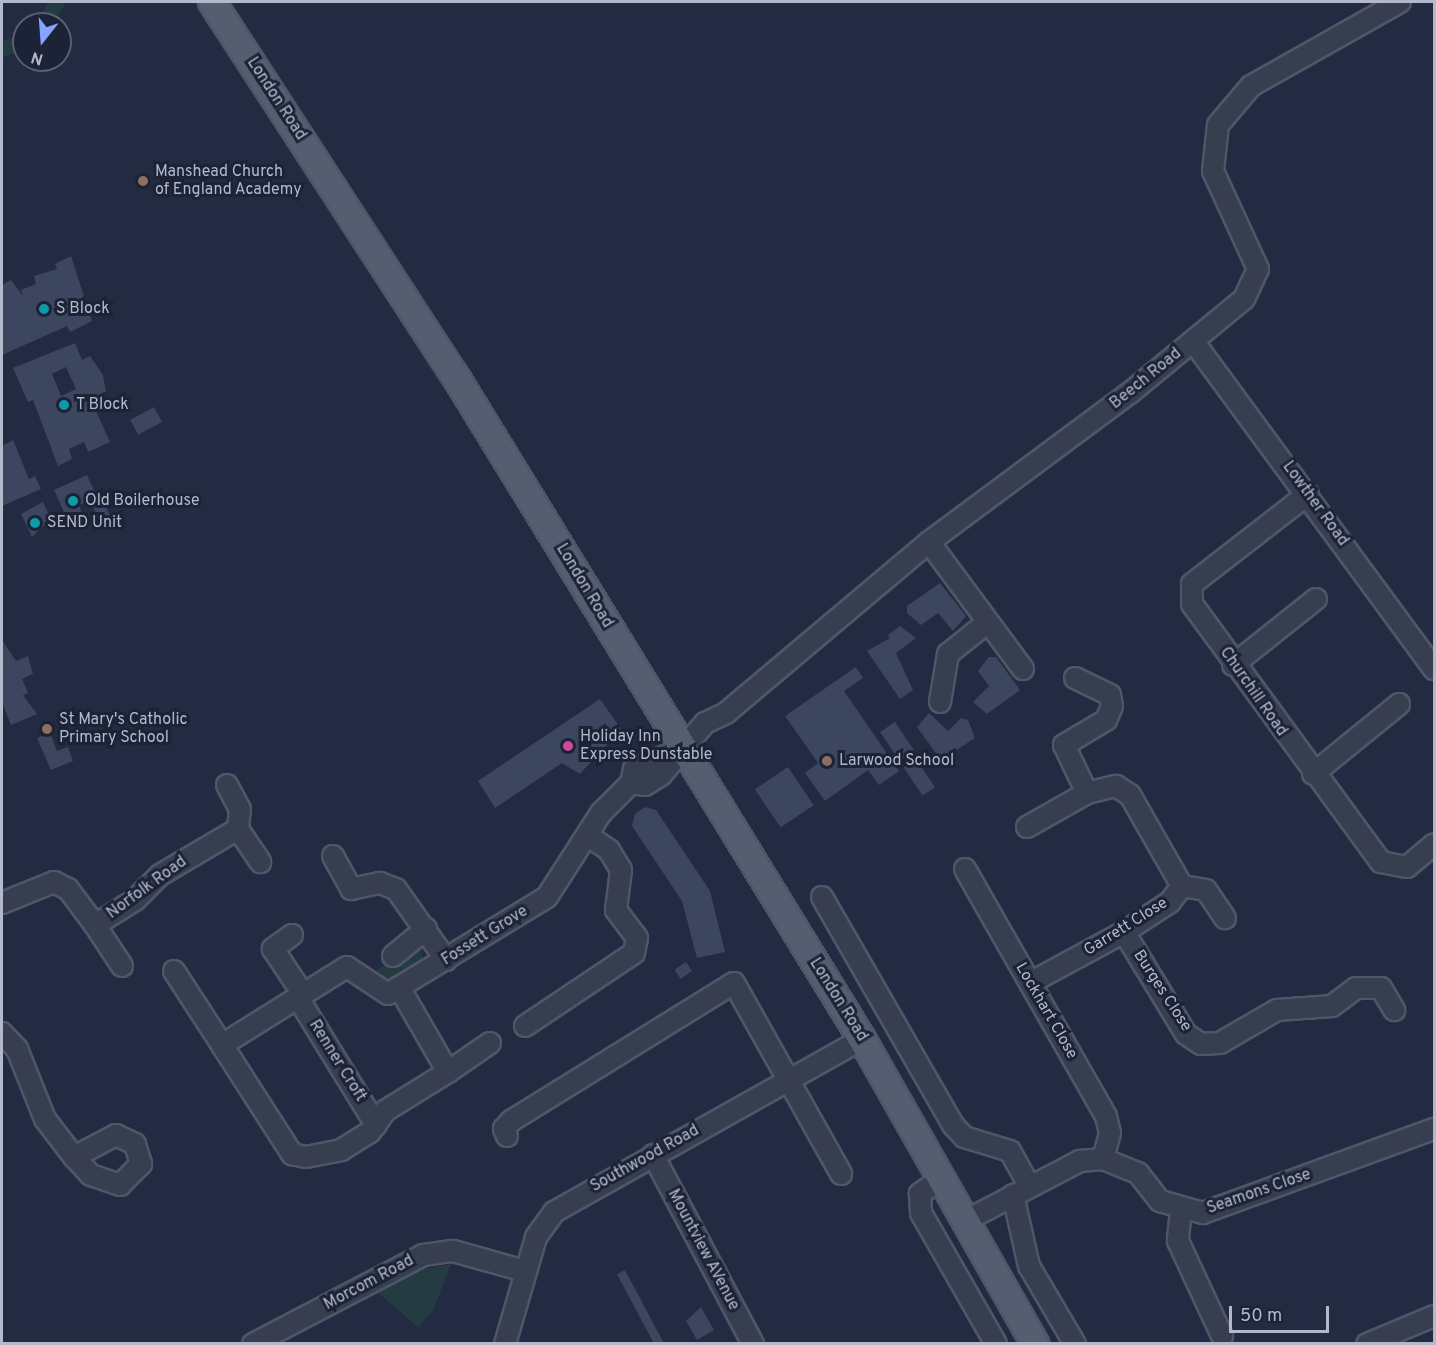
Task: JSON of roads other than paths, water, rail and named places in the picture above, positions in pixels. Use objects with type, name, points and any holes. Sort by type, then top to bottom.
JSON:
[{"type":"main road","name":"London Road","points":[[213,2],[454,374],[681,749],[862,1039],[939,1180],[1035,1344]]},
{"type":"street","name":"Beech Road","points":[[681,749],[705,723],[726,713],[929,542],[1193,341],[1244,299],[1258,269],[1213,171],[1218,125],[1251,86],[1400,2]]},
{"type":"street","name":"Lowther Road","points":[[1193,341],[1308,494],[1434,669]]},
{"type":"street","name":"Churchill Road","points":[[1308,494],[1192,584],[1192,604],[1313,774],[1381,862],[1407,867],[1434,844]]},
{"type":"street","points":[[929,542],[1023,669]]},
{"type":"street","points":[[1233,664],[1316,599]]},
{"type":"street","points":[[940,702],[948,654],[988,622]]},
{"type":"street","points":[[1075,678],[1110,695],[1112,706],[1106,720],[1065,745],[1087,793]]},
{"type":"street","points":[[1313,774],[1399,704]]},
{"type":"street","name":"Fossett Grove","points":[[399,987],[547,897],[601,813],[631,783],[634,770],[681,749]]},
{"type":"street","points":[[227,784],[240,808],[238,829],[260,862]]},
{"type":"street","name":"Garrett Close","points":[[1027,827],[1087,793],[1110,786],[1130,795],[1182,886],[1170,902],[1124,932],[1030,983]]},
{"type":"street","name":"Norfolk Road","points":[[2,903],[54,882],[68,889],[95,925],[135,900],[160,875],[238,829]]},
{"type":"street","points":[[525,1026],[634,953],[637,938],[616,910],[621,889],[619,864],[588,836]]},
{"type":"street","points":[[333,856],[351,889],[389,885],[426,929],[446,960]]},
{"type":"street","name":"Lockhart Close","points":[[964,869],[1106,1116],[1110,1133],[1103,1159]]},
{"type":"street","points":[[1182,886],[1206,890],[1225,918]]},
{"type":"street","points":[[822,897],[953,1125],[964,1137],[1010,1151],[1021,1190],[1029,1266],[1075,1344]]},
{"type":"street","points":[[95,925],[122,966]]},
{"type":"street","points":[[393,956],[426,929]]},
{"type":"street","name":"Burges Close","points":[[1124,932],[1186,1034],[1201,1044],[1220,1042],[1277,1010],[1332,1006],[1356,988],[1381,988],[1394,1010]]},
{"type":"street","points":[[292,935],[273,949],[300,996]]},
{"type":"street","points":[[222,1045],[347,967],[359,970],[378,992],[399,987],[448,1072]]},
{"type":"street","points":[[174,972],[292,1154],[306,1157],[341,1150],[376,1125],[385,1111],[490,1043]]},
{"type":"street","points":[[507,1136],[511,1121],[724,985],[739,988],[786,1081],[841,1174]]},
{"type":"street","name":"Renner Croft","points":[[300,996],[376,1125]]},
{"type":"street","points":[[2,1033],[17,1050],[35,1103],[74,1157]]},
{"type":"street","name":"Southwood Road","points":[[504,1344],[536,1237],[554,1212],[862,1039]]},
{"type":"street","name":"Seamons Close","points":[[1103,1159],[1138,1173],[1160,1202],[1181,1210],[1216,1210],[1434,1129]]},
{"type":"street","name":"Mountview AVenue","points":[[653,1155],[753,1344]]},
{"type":"street","points":[[965,1221],[1080,1161],[1103,1159]]},
{"type":"street","points":[[939,1180],[920,1194],[921,1213],[996,1344]]},
{"type":"street","points":[[1181,1210],[1178,1241],[1222,1336]]},
{"type":"street","name":"Morcom Road","points":[[253,1344],[423,1254],[453,1251],[525,1271]]},
{"type":"street","points":[[1366,1344],[1434,1316]]},
{"type":"place","name":"Manshead Church of England Academy","points":[[143,181]]},
{"type":"place","name":"S Block","points":[[44,309]]},
{"type":"place","name":"T Block","points":[[64,405]]},
{"type":"place","name":"Old Boilerhouse","points":[[73,501]]},
{"type":"place","name":"SEND Unit","points":[[35,523]]},
{"type":"place","name":"St Mary's Catholic Primary School","points":[[47,729]]},
{"type":"place","name":"Holiday Inn Express Dunstable","points":[[568,746]]},
{"type":"place","name":"Larwood School","points":[[827,761]]}]
